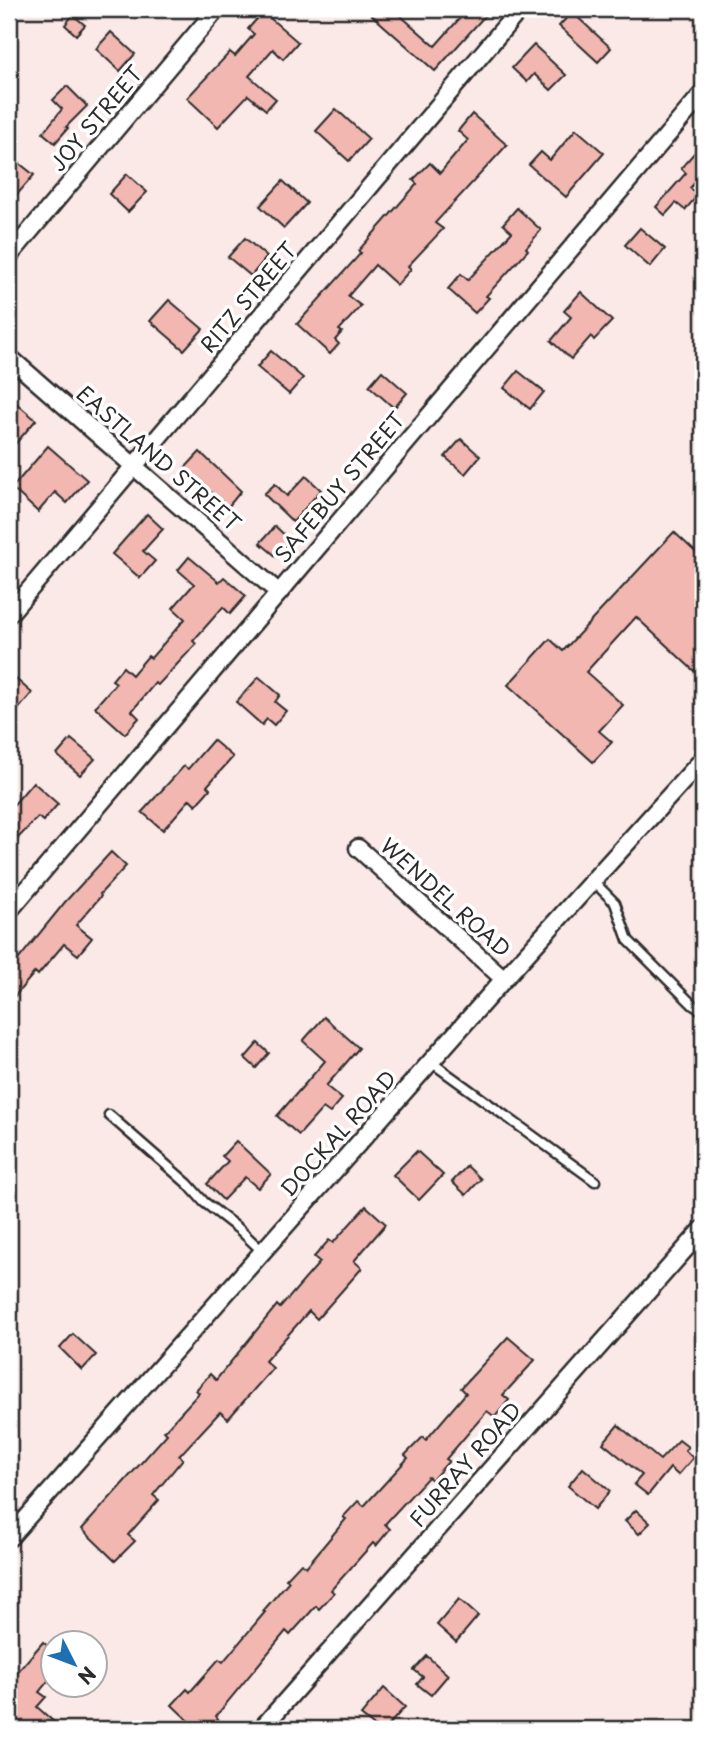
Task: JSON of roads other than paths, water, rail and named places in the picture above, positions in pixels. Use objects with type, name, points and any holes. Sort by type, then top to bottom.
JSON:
[{"type":"street","name":"JOY STREET","points":[[9,256],[217,9]]},
{"type":"street","name":"RITZ STREET","points":[[9,614],[520,9]]},
{"type":"street","name":"SAFEBUY STREET","points":[[9,911],[703,93]]},
{"type":"street","name":"EASTLAND STREET","points":[[9,357],[279,593]]},
{"type":"street","name":"DOCKAL ROAD","points":[[9,1538],[504,979],[703,760]]},
{"type":"street","name":"WENDEL ROAD","points":[[358,848],[504,979]]},
{"type":"street","name":"FURRAY ROAD","points":[[261,1729],[703,1229]]},
{"type":"lane","points":[[593,881],[615,903],[628,940],[693,1005],[703,1011]]},
{"type":"lane","points":[[431,1062],[595,1181]]},
{"type":"lane","points":[[109,1115],[262,1252]]}]
